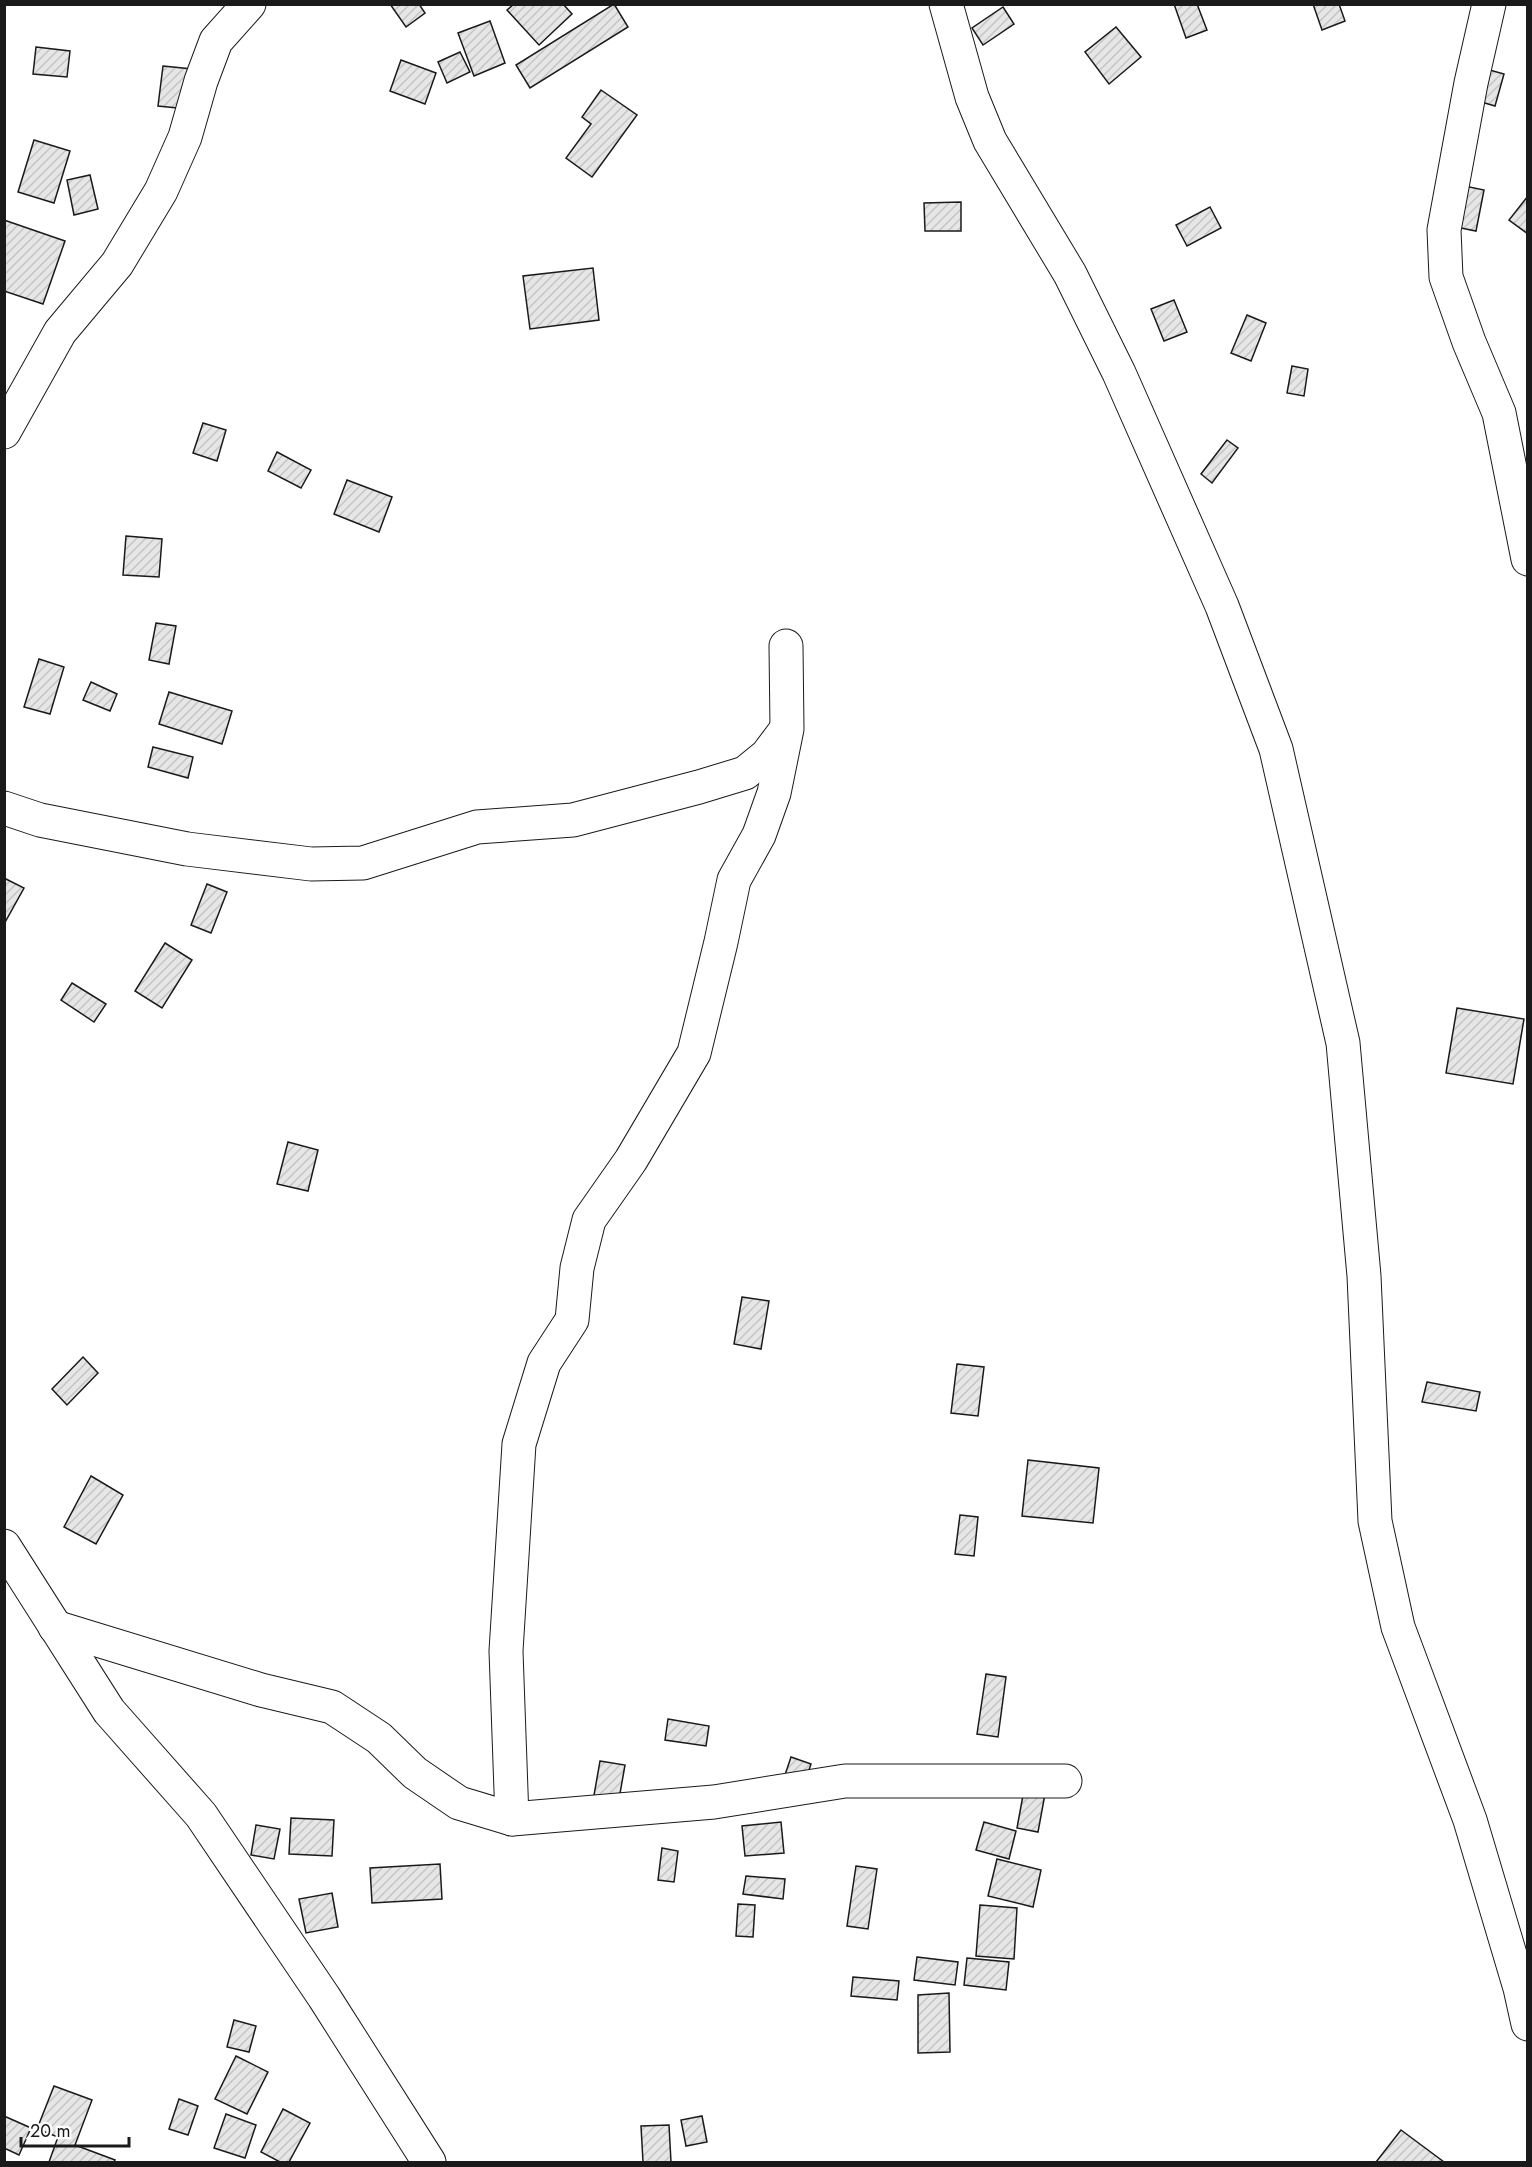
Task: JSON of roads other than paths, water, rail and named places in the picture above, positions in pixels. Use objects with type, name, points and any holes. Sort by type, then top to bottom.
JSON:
[{"type":"street","points":[[4,432],[60,332],[117,264],[161,191],[185,137],[201,81],[216,41],[249,4]]},
{"type":"street","points":[[946,4],[972,97],[990,141],[1070,274],[1119,373],[1222,606],[1276,749],[1343,1043],[1365,1276],[1375,1521],[1398,1627],[1470,1820],[1520,1988],[1527,2024]]},
{"type":"street","points":[[1489,4],[1471,83],[1444,230],[1446,277],[1469,342],[1499,413],[1527,560]]},
{"type":"street","points":[[512,1819],[506,1650],[519,1444],[544,1363],[573,1320],[578,1268],[589,1220],[631,1160],[694,1053],[734,880],[759,835],[774,793],[787,729],[786,646]]},
{"type":"street","points":[[4,808],[40,820],[188,849],[311,864],[363,863],[477,827],[573,820],[745,773],[767,755],[787,729]]},
{"type":"street","points":[[4,1546],[109,1711],[201,1815],[324,1997],[429,2163]]},
{"type":"street","points":[[55,1627],[261,1690],[333,1707],[379,1738],[415,1773],[459,1803],[512,1819],[714,1802],[845,1781],[1065,1781]]}]
